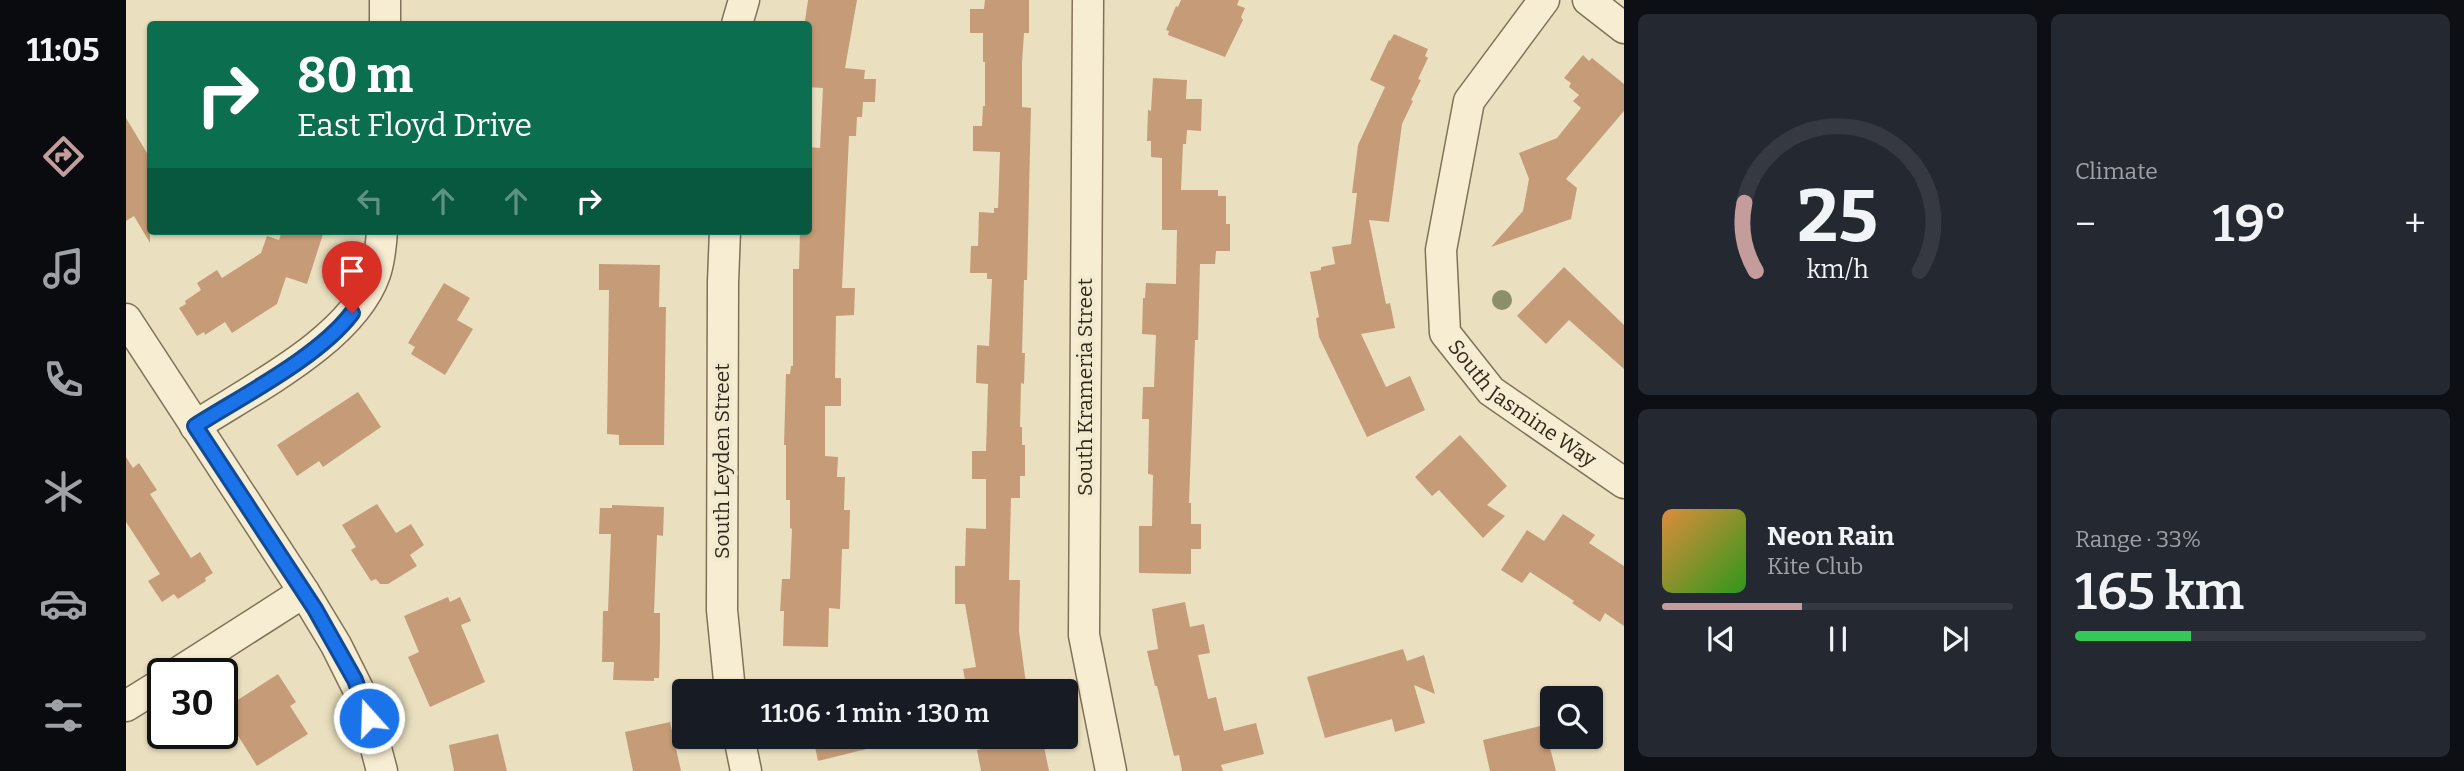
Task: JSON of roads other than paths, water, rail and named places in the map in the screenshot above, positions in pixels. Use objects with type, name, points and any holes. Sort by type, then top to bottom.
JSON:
[{"type":"street","points":[[385,0],[385,21]]},
{"type":"street","points":[[738,21],[744,0]]},
{"type":"street","name":"South Krameria Street","points":[[1088,0],[1084,635],[1111,771]]},
{"type":"street","name":"South Jasmine Way","points":[[1544,0],[1469,101],[1441,250],[1445,332],[1491,391],[1624,483]]},
{"type":"street","points":[[1588,0],[1624,28]]},
{"type":"street","points":[[195,426],[311,352],[342,326],[361,301],[375,275],[381,235]]},
{"type":"street","name":"South Leyden Street","points":[[726,235],[723,296],[722,611],[729,679]]},
{"type":"street","points":[[126,320],[304,592],[355,680],[375,737],[382,771]]},
{"type":"street","points":[[201,658],[304,592]]},
{"type":"street","points":[[126,706],[147,693]]},
{"type":"street","points":[[742,749],[747,771]]}]
